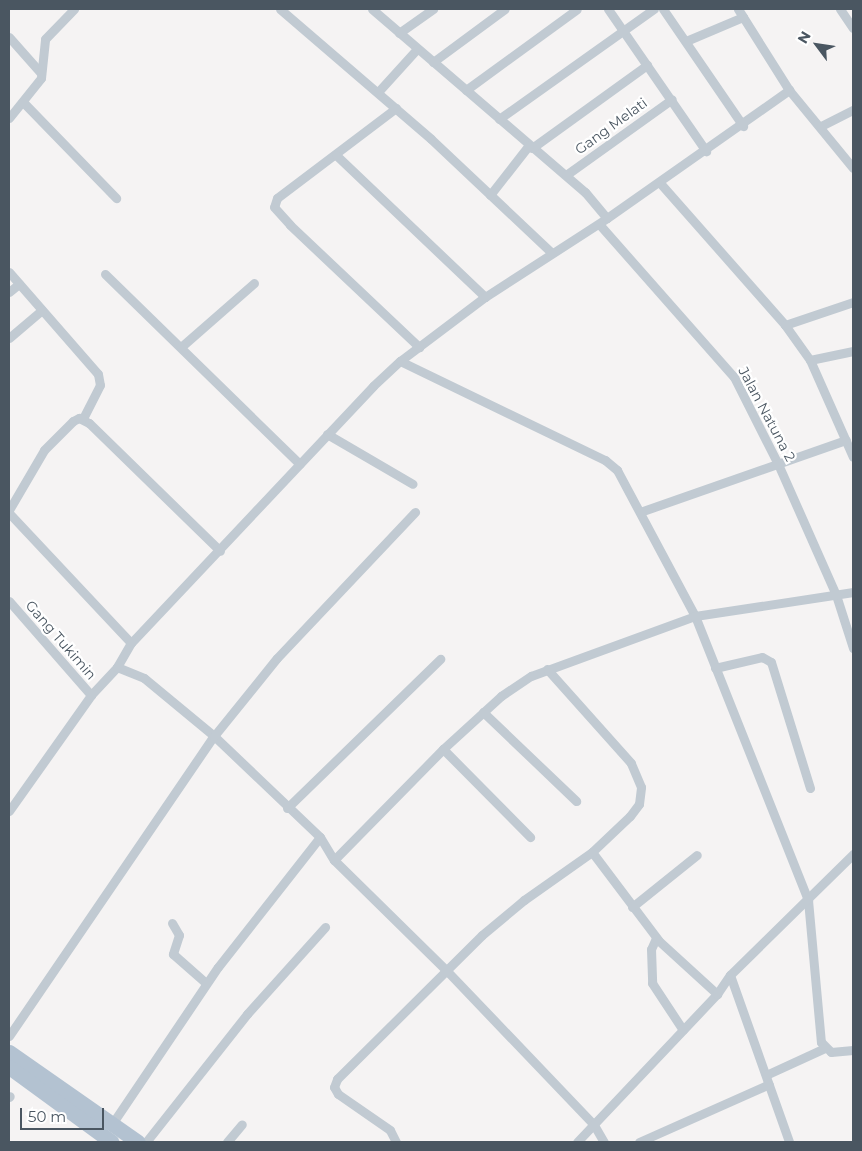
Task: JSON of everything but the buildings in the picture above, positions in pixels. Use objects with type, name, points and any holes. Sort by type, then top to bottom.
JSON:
[{"type":"main road","points":[[9,1052],[138,1142]]},
{"type":"main road","points":[[9,1067],[112,1142]]},
{"type":"street","points":[[9,118],[38,84],[45,40],[74,9]]},
{"type":"street","points":[[280,9],[396,108],[551,252]]},
{"type":"street","points":[[372,9],[566,175],[607,218]]},
{"type":"street","points":[[400,33],[433,9]]},
{"type":"street","points":[[433,62],[505,9]]},
{"type":"street","points":[[466,90],[577,9]]},
{"type":"street","points":[[608,9],[672,99],[706,151]]},
{"type":"street","points":[[499,119],[654,9]]},
{"type":"street","points":[[663,9],[743,126]]},
{"type":"street","points":[[840,9],[853,28]]},
{"type":"street","points":[[686,41],[741,13],[789,90],[821,126],[853,168]]},
{"type":"street","points":[[9,37],[41,73]]},
{"type":"street","points":[[378,92],[417,49]]},
{"type":"street","points":[[490,195],[531,146],[647,65]]},
{"type":"street","points":[[10,805],[91,695],[117,667],[131,643],[220,551],[327,434],[400,361],[485,297],[551,252],[599,224],[660,183],[743,126],[789,90]]},
{"type":"street","name":"Gang Melati","points":[[566,175],[672,99]]},
{"type":"street","points":[[23,102],[116,198]]},
{"type":"street","points":[[396,108],[277,198],[275,210],[419,347]]},
{"type":"street","points":[[821,126],[853,110]]},
{"type":"street","points":[[336,154],[485,297]]},
{"type":"street","points":[[660,183],[785,325],[810,360],[853,456]]},
{"type":"street","name":"Jalan Natuna 2","points":[[599,224],[734,377],[778,464],[836,595],[853,648]]},
{"type":"street","points":[[9,272],[101,380],[83,419]]},
{"type":"street","points":[[106,274],[300,464]]},
{"type":"street","points":[[181,347],[254,283]]},
{"type":"street","points":[[9,292],[19,284]]},
{"type":"street","points":[[785,325],[853,302]]},
{"type":"street","points":[[9,338],[42,310]]},
{"type":"street","points":[[810,360],[853,351]]},
{"type":"street","points":[[400,361],[606,460],[621,476],[695,616],[808,900],[821,1042],[831,1052],[853,1050]]},
{"type":"street","points":[[83,419],[73,421],[44,450],[9,512],[131,643]]},
{"type":"street","points":[[83,419],[220,551]]},
{"type":"street","points":[[327,434],[413,484]]},
{"type":"street","points":[[640,512],[846,440]]},
{"type":"street","points":[[9,1036],[214,736],[277,658],[415,512]]},
{"type":"street","points":[[334,860],[442,750],[483,712],[516,686],[547,669],[695,616],[853,592]]},
{"type":"street","name":"Gang Tukimin","points":[[9,602],[91,695]]},
{"type":"street","points":[[715,668],[762,657],[771,662],[810,788]]},
{"type":"street","points":[[288,808],[440,659]]},
{"type":"street","points":[[117,667],[144,678],[214,736],[320,837],[334,860],[448,971],[594,1125],[604,1142]]},
{"type":"street","points":[[396,1142],[390,1130],[338,1094],[334,1085],[502,918],[592,852],[635,811],[641,794],[640,781],[631,763],[547,669]]},
{"type":"street","points":[[483,712],[576,801]]},
{"type":"street","points":[[442,750],[530,838]]},
{"type":"street","points":[[112,1124],[206,983],[320,837]]},
{"type":"street","points":[[592,852],[656,938],[717,994]]},
{"type":"street","points":[[577,1142],[717,994],[730,975],[853,854]]},
{"type":"street","points":[[632,907],[697,855]]},
{"type":"street","points":[[172,923],[180,935],[173,954],[206,983]]},
{"type":"street","points":[[146,1142],[247,1014],[325,926]]},
{"type":"street","points":[[656,938],[651,949],[654,991],[683,1030]]},
{"type":"street","points":[[730,975],[768,1079],[788,1142]]},
{"type":"street","points":[[639,1142],[768,1079],[825,1048]]},
{"type":"street","points":[[227,1142],[242,1124]]}]
